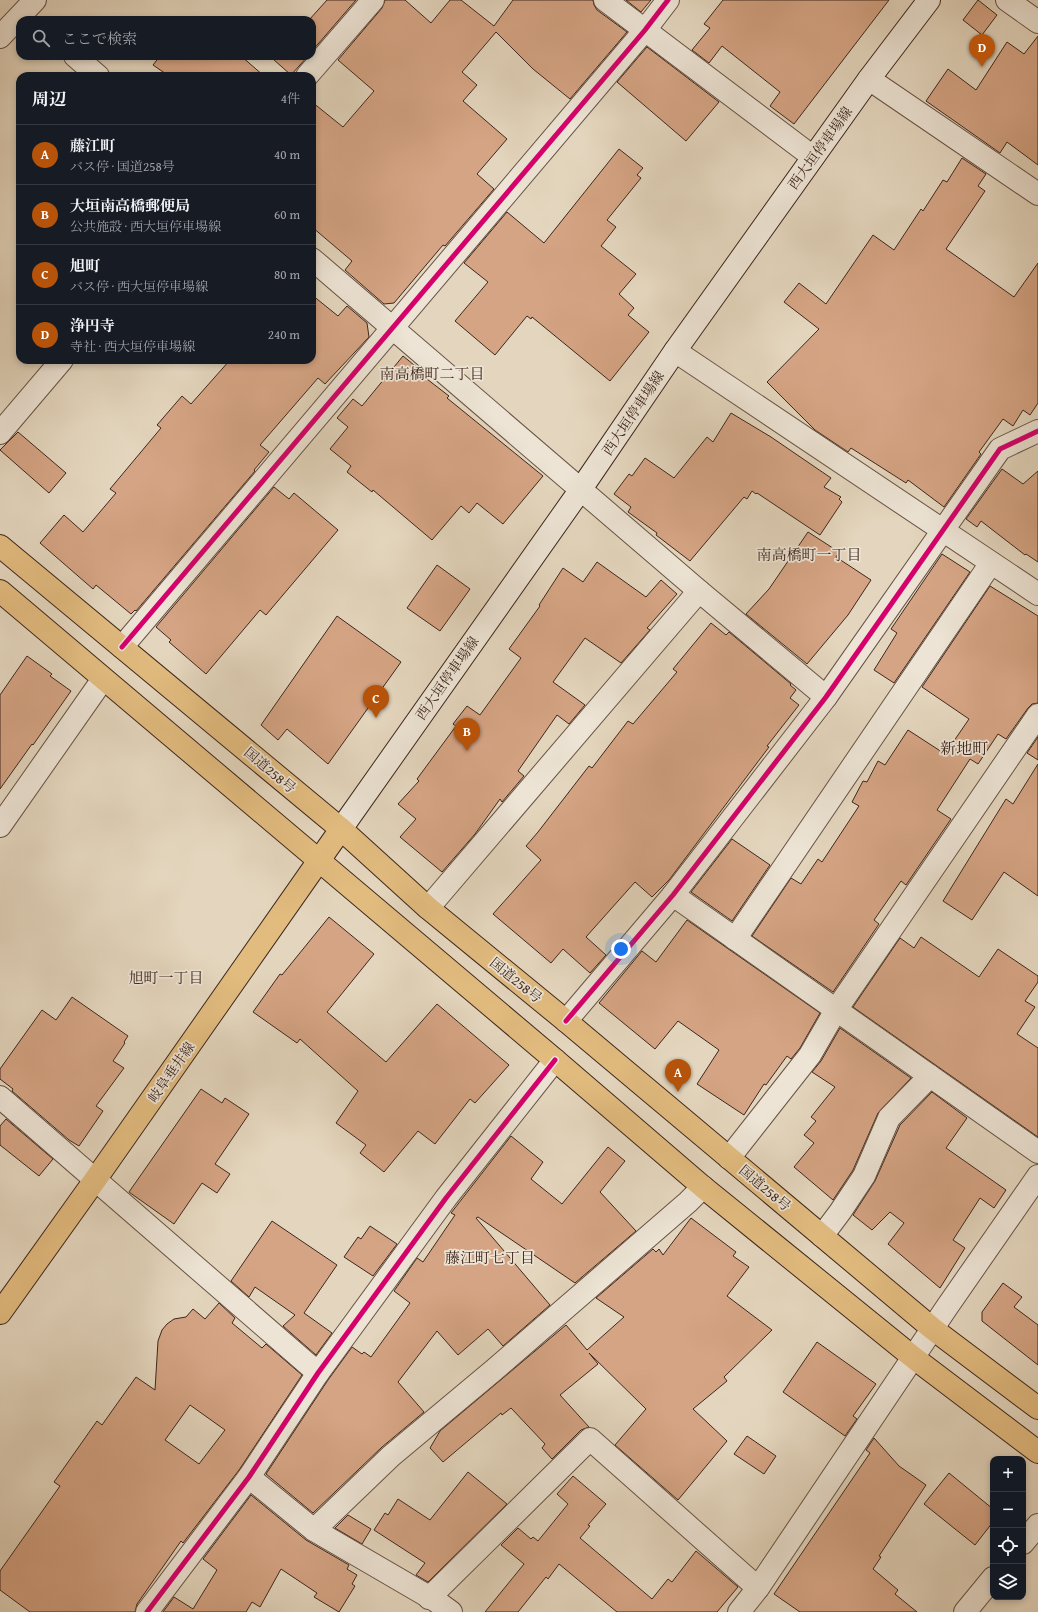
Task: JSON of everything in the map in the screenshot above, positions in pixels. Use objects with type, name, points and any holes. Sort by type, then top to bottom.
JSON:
[{"type":"main road","name":"国道258号","points":[[0,546],[341,829],[428,908],[566,1021],[933,1329],[1038,1408]]},
{"type":"main road","points":[[0,591],[703,1187],[914,1358],[1038,1452]]},
{"type":"main road","name":"岐阜垂井線","points":[[0,1313],[341,829]]},
{"type":"street","points":[[310,72],[373,0]]},
{"type":"street","points":[[605,0],[813,158]]},
{"type":"street","points":[[122,647],[645,30],[668,0]]},
{"type":"street","name":"西大垣停車場線","points":[[341,829],[581,488],[675,350],[869,79],[929,0]]},
{"type":"street","points":[[1007,0],[1038,22]]},
{"type":"street","points":[[0,37],[16,23]]},
{"type":"street","points":[[79,60],[93,72]]},
{"type":"street","points":[[869,79],[1038,194]]},
{"type":"street","points":[[316,263],[581,488],[699,592],[826,697]]},
{"type":"street","points":[[675,350],[1038,594]]},
{"type":"street","points":[[0,433],[59,364]]},
{"type":"street","points":[[566,1021],[673,895],[826,697],[1000,449],[1038,431]]},
{"type":"street","points":[[735,939],[991,563]]},
{"type":"street","points":[[428,908],[699,592]]},
{"type":"street","points":[[0,826],[103,679]]},
{"type":"street","points":[[729,1158],[810,1055],[836,1010],[1038,715]]},
{"type":"street","points":[[673,895],[1038,1152]]},
{"type":"street","points":[[147,1612],[249,1477],[318,1373],[446,1198],[555,1060]]},
{"type":"street","points":[[822,1236],[864,1176],[889,1118],[930,1076]]},
{"type":"street","points":[[0,1097],[318,1373]]},
{"type":"street","points":[[739,1612],[758,1588],[1038,1176]]},
{"type":"street","points":[[314,1530],[392,1456],[494,1370],[703,1187]]},
{"type":"street","points":[[429,1598],[590,1439],[758,1588]]},
{"type":"street","points":[[249,1477],[314,1530],[451,1612]]},
{"type":"street","points":[[1026,1539],[1038,1525]]},
{"type":"street","points":[[964,1612],[990,1582]]},
{"type":"building","points":[[327,0],[356,0],[316,46],[316,16],[313,16]]},
{"type":"building","points":[[385,0],[405,0],[431,23],[450,0],[461,0],[494,26],[513,0],[593,0],[597,10],[627,32],[570,99],[533,69],[496,32],[462,72],[477,85],[463,101],[507,139],[477,174],[494,189],[445,246],[443,245],[394,303],[384,304],[345,270],[352,261],[316,230],[316,105],[343,127],[374,91],[338,60],[382,8]]},
{"type":"building","points":[[626,0],[651,0],[641,12]]},
{"type":"building","points":[[723,0],[889,0],[794,124],[770,106],[780,92],[722,46],[709,63],[692,50],[710,28],[704,24]]},
{"type":"building","points":[[978,0],[997,15],[982,35],[963,20]]},
{"type":"building","points":[[1038,36],[1038,165],[1007,142],[1000,153],[926,101],[948,69],[976,90],[1007,42],[1024,54]]},
{"type":"building","points":[[647,47],[719,102],[686,141],[617,82]]},
{"type":"building","points":[[157,60],[246,60],[259,72],[163,72],[153,65]]},
{"type":"building","points":[[274,60],[304,60],[294,72],[288,72]]},
{"type":"building","points":[[619,149],[643,168],[637,175],[641,178],[607,220],[616,227],[601,246],[636,274],[619,294],[634,308],[628,315],[649,332],[610,381],[532,317],[531,319],[527,316],[495,355],[455,321],[488,282],[464,263],[507,212],[544,243]]},
{"type":"building","points":[[962,158],[986,174],[978,186],[985,191],[946,249],[1014,297],[1038,263],[1038,403],[1030,415],[1023,410],[1013,426],[1003,419],[979,452],[981,454],[944,507],[908,480],[906,483],[851,448],[848,452],[815,430],[767,382],[819,329],[784,302],[799,283],[826,304],[873,235],[894,250],[921,209],[923,211],[943,180],[947,182]]},
{"type":"building","points":[[316,298],[338,316],[347,306],[367,323],[369,337],[325,384],[318,378],[260,445],[269,452],[254,470],[255,471],[136,611],[135,610],[131,614],[96,585],[93,589],[40,543],[64,515],[83,532],[116,493],[110,489],[161,428],[157,425],[182,396],[191,404],[226,364],[316,364]]},
{"type":"building","points":[[403,356],[425,374],[423,376],[449,396],[447,398],[543,476],[503,524],[477,503],[469,513],[461,506],[432,540],[373,490],[372,492],[347,472],[351,466],[330,449],[348,427],[337,418],[353,399],[362,406]]},
{"type":"building","points":[[731,413],[771,437],[831,478],[824,487],[841,497],[839,499],[842,502],[820,535],[752,491],[747,499],[744,497],[690,561],[656,535],[657,533],[628,512],[631,507],[614,494],[629,474],[632,476],[645,458],[674,478],[707,437],[713,442]]},
{"type":"building","points":[[18,432],[66,473],[49,493],[0,450]]},
{"type":"building","points":[[1002,469],[1023,484],[1038,471],[1038,562],[1026,554],[1025,555],[981,521],[977,527],[966,519]]},
{"type":"building","points":[[274,487],[289,499],[294,493],[338,530],[266,615],[260,610],[206,674],[169,642],[171,640],[156,627]]},
{"type":"building","points":[[808,532],[839,552],[836,557],[871,580],[848,615],[807,664],[746,614],[769,589]]},
{"type":"building","points":[[942,554],[970,572],[894,683],[874,670],[897,633],[891,629]]},
{"type":"building","points":[[597,562],[646,597],[661,580],[677,594],[647,628],[650,630],[621,663],[585,638],[553,682],[585,705],[569,724],[557,715],[518,771],[524,776],[502,802],[500,799],[475,834],[442,872],[400,837],[416,819],[398,804],[419,781],[417,779],[456,726],[453,724],[467,706],[480,715],[521,658],[509,649],[540,606],[539,605],[563,568],[583,582]]},
{"type":"building","points":[[437,565],[470,589],[440,631],[407,608]]},
{"type":"building","points":[[990,586],[1038,616],[1038,703],[1032,704],[1028,708],[1006,739],[998,734],[978,764],[970,759],[937,810],[951,819],[906,885],[901,881],[874,920],[879,924],[833,992],[752,936],[791,878],[801,884],[818,859],[822,862],[859,806],[852,802],[863,781],[867,782],[878,761],[885,765],[908,730],[945,754],[969,719],[922,687]]},
{"type":"building","points":[[337,616],[401,662],[328,764],[287,729],[278,740],[261,725]]},
{"type":"building","points":[[711,623],[726,635],[729,632],[791,684],[790,685],[796,690],[790,698],[799,705],[767,746],[769,747],[669,880],[652,897],[635,882],[586,937],[606,955],[590,973],[563,949],[551,963],[493,914],[541,860],[526,846],[589,766],[592,768],[628,721],[633,724],[677,672],[673,669]]},
{"type":"building","points":[[27,656],[52,674],[50,676],[71,691],[0,789],[0,695]]},
{"type":"building","points":[[1038,737],[1038,760],[1027,753]]},
{"type":"building","points":[[1038,764],[1038,896],[1004,872],[972,920],[943,901],[1006,799],[1013,804]]},
{"type":"building","points":[[732,839],[770,865],[732,921],[691,892]]},
{"type":"building","points":[[329,917],[374,954],[327,1012],[386,1062],[437,1004],[509,1065],[475,1103],[470,1099],[435,1144],[418,1131],[384,1172],[360,1153],[366,1145],[336,1123],[358,1091],[300,1039],[297,1043],[253,1012],[280,974],[282,975]]},
{"type":"building","points":[[687,920],[820,1013],[800,1048],[791,1059],[787,1056],[766,1085],[764,1084],[744,1115],[697,1084],[719,1050],[678,1021],[655,1049],[599,1003],[642,951],[656,962]]},
{"type":"building","points":[[921,937],[979,977],[998,949],[1038,976],[1038,982],[1025,1001],[1035,1007],[1017,1034],[1038,1048],[1038,1137],[853,1007],[900,938],[914,948]]},
{"type":"building","points":[[72,997],[128,1036],[113,1061],[124,1068],[96,1106],[103,1111],[79,1146],[69,1140],[0,1079],[0,1069],[42,1010],[56,1020]]},
{"type":"building","points":[[840,1028],[911,1078],[878,1113],[853,1170],[833,1200],[794,1167],[814,1143],[804,1135],[816,1121],[811,1117],[835,1087],[812,1072],[821,1061]]},
{"type":"building","points":[[201,1089],[222,1103],[225,1098],[249,1114],[215,1164],[230,1174],[217,1193],[202,1183],[174,1224],[129,1192]]},
{"type":"building","points":[[932,1092],[967,1118],[946,1148],[1006,1190],[994,1208],[980,1198],[953,1240],[965,1248],[940,1288],[888,1244],[904,1223],[890,1212],[872,1230],[853,1215],[875,1181],[900,1125]]},
{"type":"building","points":[[6,1119],[53,1159],[39,1176],[0,1145],[0,1126]]},
{"type":"building","points":[[511,1136],[543,1162],[531,1179],[562,1204],[608,1147],[625,1161],[600,1192],[636,1231],[575,1283],[478,1217],[476,1218],[550,1305],[503,1346],[488,1329],[458,1355],[437,1331],[398,1382],[424,1412],[382,1447],[313,1513],[266,1474],[328,1380],[352,1347],[362,1354],[364,1352],[371,1357],[410,1303],[394,1291],[417,1258],[423,1262],[455,1215],[451,1213]]},
{"type":"building","points":[[691,1218],[736,1252],[733,1256],[749,1267],[727,1296],[772,1330],[724,1377],[727,1381],[693,1409],[727,1441],[678,1500],[615,1445],[646,1409],[589,1353],[598,1364],[560,1395],[589,1427],[581,1430],[552,1459],[542,1448],[545,1444],[511,1408],[502,1415],[501,1413],[443,1462],[430,1448],[440,1431],[566,1325],[587,1350],[624,1317],[596,1298],[653,1249],[656,1252],[659,1249],[663,1255]]},
{"type":"building","points":[[272,1221],[337,1265],[304,1313],[332,1333],[316,1355],[283,1326],[295,1315],[255,1287],[249,1297],[231,1281]]},
{"type":"building","points":[[370,1226],[397,1244],[373,1276],[344,1257],[358,1237],[361,1239]]},
{"type":"building","points":[[1003,1283],[1022,1297],[1014,1307],[1038,1325],[1038,1365],[982,1321],[982,1312]]},
{"type":"building","points":[[219,1303],[235,1318],[232,1323],[262,1348],[266,1344],[302,1375],[239,1470],[183,1543],[181,1541],[137,1604],[135,1612],[30,1612],[0,1590],[0,1571],[60,1486],[54,1482],[97,1421],[102,1425],[136,1377],[155,1390],[158,1341],[162,1330],[174,1319],[186,1317],[193,1309],[205,1319]],"holes":[[[190,1405],[225,1430],[199,1464],[165,1440]]]},
{"type":"building","points":[[817,1342],[876,1384],[853,1416],[857,1419],[845,1436],[783,1392]]},
{"type":"building","points":[[747,1436],[776,1456],[764,1474],[734,1454]]},
{"type":"building","points":[[874,1438],[899,1466],[926,1485],[879,1556],[881,1557],[873,1569],[898,1590],[895,1594],[917,1612],[800,1612],[774,1594],[870,1453],[866,1450]]},
{"type":"building","points":[[468,1472],[507,1504],[428,1582],[416,1575],[425,1563],[374,1530],[385,1513],[388,1515],[398,1499],[430,1520]]},
{"type":"building","points":[[949,1473],[990,1507],[990,1526],[975,1545],[924,1504]]},
{"type":"building","points":[[573,1476],[606,1504],[588,1525],[590,1526],[580,1538],[652,1599],[668,1579],[672,1582],[696,1551],[738,1587],[717,1612],[617,1612],[559,1564],[548,1579],[546,1577],[518,1612],[485,1612],[524,1564],[501,1545],[518,1528],[531,1539],[533,1537],[538,1541],[568,1504],[557,1494]]},
{"type":"building","points":[[251,1495],[306,1540],[349,1565],[347,1569],[357,1575],[352,1584],[355,1586],[339,1612],[314,1597],[317,1593],[281,1569],[260,1607],[252,1602],[246,1612],[163,1612],[174,1597],[193,1609],[217,1570],[203,1559]]},
{"type":"building","points":[[348,1515],[371,1529],[362,1544],[335,1528]]},
{"type":"cycle path","points":[[122,647],[645,30],[668,0]]},
{"type":"cycle path","points":[[566,1021],[673,895],[826,697],[1000,449],[1038,431]]},
{"type":"cycle path","points":[[147,1612],[249,1477],[318,1373],[446,1198],[555,1060]]},
{"type":"place","name":"浄円寺","points":[[982,67]]},
{"type":"place","name":"旭町","points":[[376,718]]},
{"type":"place","name":"大垣南高橋郵便局","points":[[467,751]]},
{"type":"place","name":"藤江町","points":[[678,1092]]},
{"type":"district","name":"南高橋町二丁目","points":[[432,374]]},
{"type":"district","name":"南高橋町一丁目","points":[[809,555]]},
{"type":"district","name":"新地町","points":[[964,748]]},
{"type":"district","name":"旭町一丁目","points":[[166,978]]},
{"type":"district","name":"藤江町七丁目","points":[[490,1258]]}]
